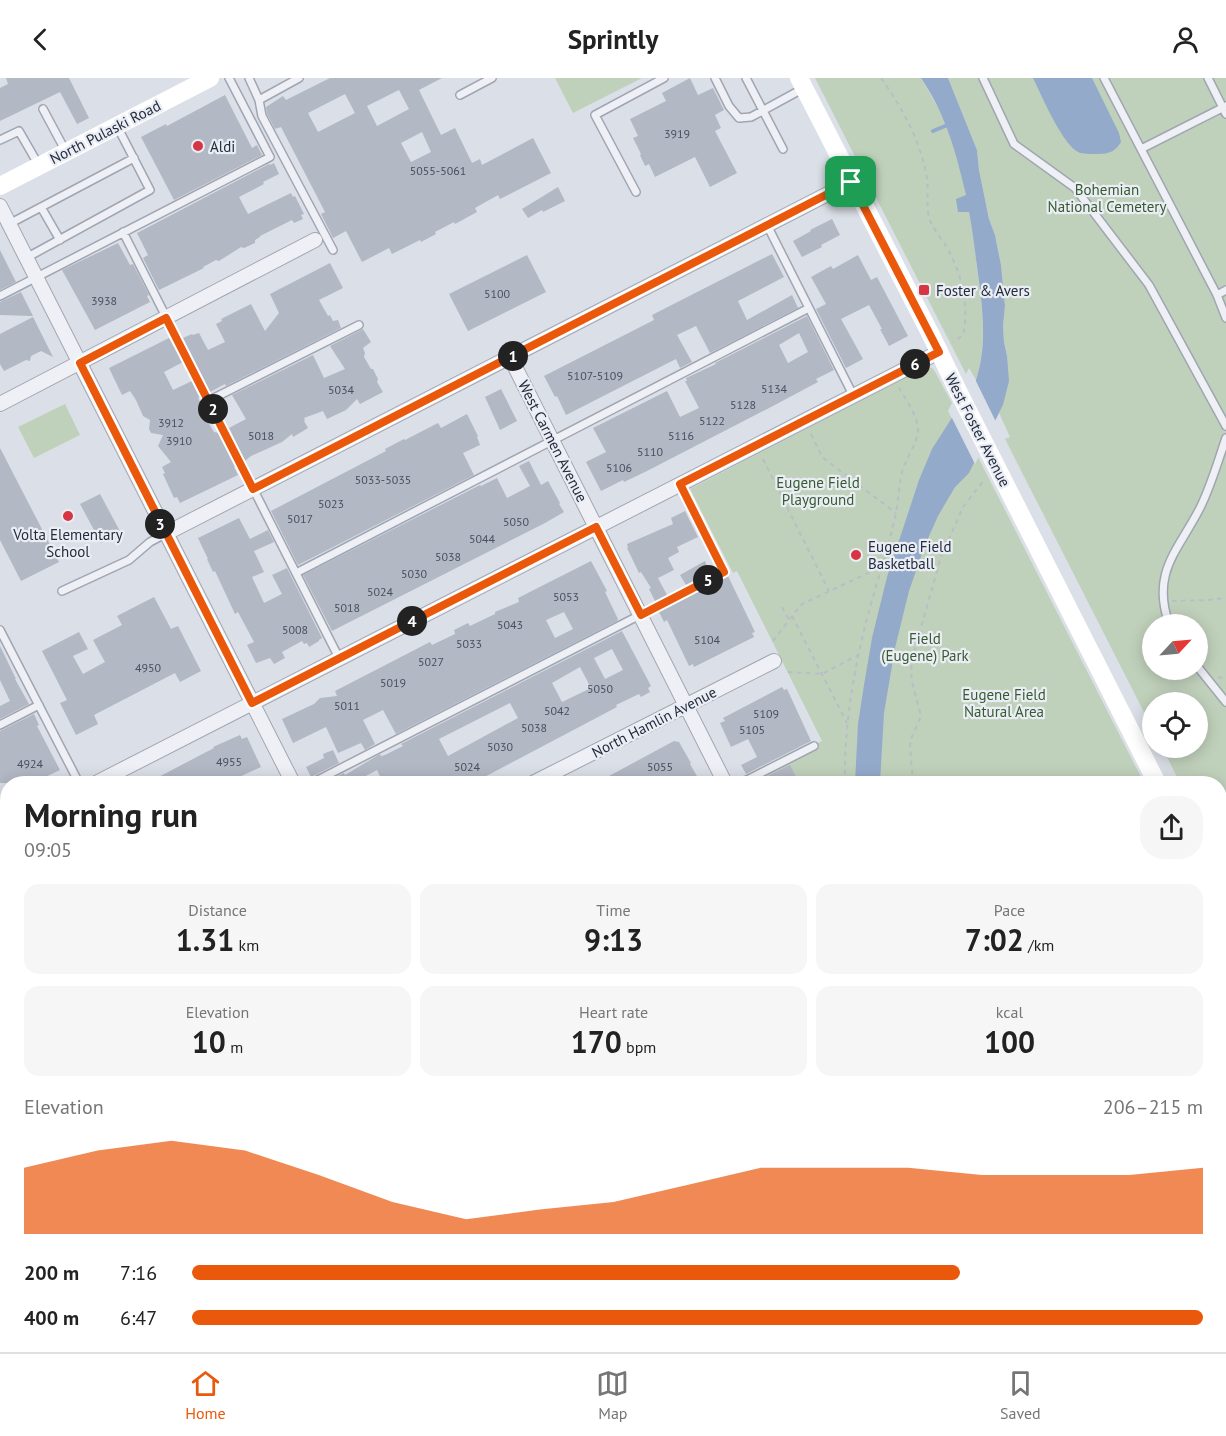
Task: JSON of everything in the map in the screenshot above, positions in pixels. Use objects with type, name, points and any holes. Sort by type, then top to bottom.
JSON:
[{"type":"main road","name":"North Pulaski Road","points":[[0,186],[210,78]]},
{"type":"main road","name":"West Foster Avenue","points":[[801,83],[851,182],[946,347],[957,389],[1153,776]]},
{"type":"street","points":[[165,534],[851,182]]},
{"type":"street","points":[[0,206],[289,776]]},
{"type":"street","points":[[0,404],[315,240]]},
{"type":"street","points":[[110,776],[946,347]]},
{"type":"street","name":"West Carmen Avenue","points":[[510,357],[722,776]]},
{"type":"street","name":"North Hamlin Avenue","points":[[547,776],[774,661]]},
{"type":"lane","points":[[0,296],[270,157],[229,78]]},
{"type":"lane","points":[[249,78],[259,100],[262,116],[333,250]]},
{"type":"lane","points":[[259,100],[299,78]]},
{"type":"lane","points":[[460,95],[492,78]]},
{"type":"lane","points":[[636,192],[595,115],[664,78]]},
{"type":"lane","points":[[716,78],[729,106],[739,118],[751,117],[763,111],[801,83]]},
{"type":"lane","points":[[746,78],[783,149]]},
{"type":"lane","points":[[983,78],[1014,144],[1075,188],[1149,285],[1226,426]]},
{"type":"lane","points":[[1104,78],[1217,295],[1226,318]]},
{"type":"lane","points":[[1141,149],[1225,109],[1208,78]]},
{"type":"lane","points":[[43,109],[66,152]]},
{"type":"lane","points":[[26,258],[150,190],[117,126]]},
{"type":"lane","points":[[0,140],[19,130],[39,166]]},
{"type":"lane","points":[[9,224],[134,158]]},
{"type":"lane","points":[[41,207],[60,240]]},
{"type":"lane","points":[[767,225],[853,395]]},
{"type":"lane","points":[[123,232],[339,658]]},
{"type":"lane","points":[[1217,295],[1226,290]]},
{"type":"lane","points":[[296,573],[809,308]]},
{"type":"lane","points":[[208,401],[359,325]]},
{"type":"lane","points":[[1166,614],[1162,593],[1168,563],[1201,507],[1226,438]]},
{"type":"lane","points":[[326,776],[724,572],[680,484]]},
{"type":"lane","points":[[62,591],[129,560],[150,542],[165,534]]},
{"type":"lane","points":[[0,630],[75,776]]},
{"type":"lane","points":[[1208,680],[1226,702]]},
{"type":"lane","points":[[0,725],[39,705]]},
{"type":"lane","points":[[755,776],[814,746]]},
{"type":"path","points":[[881,78],[905,114],[917,139],[929,190],[927,204],[931,222],[958,271],[966,324],[963,335],[946,347]]},
{"type":"path","points":[[846,776],[847,723],[859,654],[896,513],[901,473],[918,434],[918,426],[899,388]]},
{"type":"path","points":[[811,434],[822,457],[896,513]]},
{"type":"path","points":[[763,459],[829,591]]},
{"type":"path","points":[[912,776],[910,746],[921,716],[912,682],[913,656],[941,557],[963,507],[985,479]]},
{"type":"path","points":[[769,483],[774,480]]},
{"type":"path","points":[[774,493],[779,490]]},
{"type":"path","points":[[773,641],[802,604],[882,566]]},
{"type":"path","points":[[1164,601],[1226,598]]},
{"type":"path","points":[[782,607],[789,620]]},
{"type":"path","points":[[792,616],[847,723]]},
{"type":"path","points":[[788,672],[822,674],[859,654]]},
{"type":"green space","points":[[555,78],[642,78],[573,113]]},
{"type":"green space","points":[[815,78],[921,78],[943,116],[956,150],[966,195],[958,212],[969,212],[975,247],[983,324],[982,352],[976,380],[969,368],[966,374]]},
{"type":"green space","name":"Bohemian National Cemetery","points":[[948,78],[1226,78],[1226,776],[1176,776],[1168,758],[1208,758],[1208,692],[1142,692],[1142,708],[1005,439],[1010,437],[999,413],[1003,405],[1007,356],[1003,326],[1005,306],[1001,265],[989,219],[977,150]]},
{"type":"green space","name":"Field (Eugene) Park","points":[[926,367],[932,368],[952,403],[948,411],[974,463],[978,457],[1140,776],[754,776],[822,741],[737,571],[733,573],[690,489]]},
{"type":"green space","points":[[65,404],[80,435],[34,458],[18,427]]},
{"type":"water","points":[[921,78],[948,78],[977,150],[989,219],[1001,265],[1005,306],[1004,342],[1009,381],[1003,405],[969,473],[955,487],[938,516],[909,591],[895,648],[884,713],[880,776],[855,776],[858,724],[864,685],[872,638],[887,577],[919,480],[932,449],[976,380],[982,350],[982,304],[969,212],[958,212],[956,199],[966,195],[949,134]]},
{"type":"water","points":[[1033,78],[1092,78],[1119,133],[1121,142],[1117,148],[1102,154],[1080,153],[1073,149],[1053,119]]},
{"type":"pier","points":[[974,377],[996,422],[975,464],[950,414]]},
{"type":"building","points":[[6,78],[69,78],[89,118],[77,124],[60,92],[0,121],[0,88],[8,84]]},
{"type":"building","points":[[330,78],[442,78],[419,90],[441,135],[455,128],[472,163],[480,159],[482,165],[533,138],[551,173],[500,199],[498,195],[475,208],[477,212],[435,232],[436,234],[421,242],[420,240],[392,254],[389,248],[362,262],[346,231],[333,238],[321,214],[325,212],[281,127],[275,129],[267,114],[266,107],[283,96],[286,100]],"holes":[[[399,90],[409,109],[377,126],[367,106]],[[345,94],[355,113],[318,132],[308,113]],[[422,132],[431,152],[411,162],[401,143]]]},
{"type":"building","points":[[690,78],[698,95],[713,88],[724,110],[715,115],[721,128],[715,131],[737,173],[710,187],[695,157],[655,177],[649,164],[645,166],[633,138],[638,136],[630,119],[666,101],[662,93]]},
{"type":"building","name":"Aldi","points":[[225,95],[252,148],[257,145],[262,155],[174,200],[141,137]]},
{"type":"building","points":[[274,163],[279,174],[239,197],[248,214],[291,193],[293,197],[295,196],[304,214],[301,215],[303,219],[294,223],[292,220],[260,236],[255,243],[241,247],[219,261],[216,260],[159,290],[143,258],[148,255],[137,233]]},
{"type":"building","points":[[558,187],[565,201],[528,218],[522,209]]},
{"type":"building","points":[[832,219],[840,235],[802,257],[793,241]]},
{"type":"building","points":[[118,243],[130,265],[133,264],[149,295],[147,296],[150,302],[95,330],[62,270]]},
{"type":"building","points":[[0,250],[16,282],[0,290]]},
{"type":"building","points":[[772,254],[784,277],[738,301],[747,320],[792,295],[798,308],[710,353],[696,326],[677,335],[692,362],[680,368],[676,359],[566,415],[544,376],[654,320],[652,315]]},
{"type":"building","points":[[527,255],[546,292],[468,331],[449,294]]},
{"type":"building","points":[[858,255],[871,280],[877,277],[908,336],[889,346],[869,305],[841,319],[863,359],[846,368],[816,309],[826,304],[811,277],[831,266],[833,269]]},
{"type":"building","points":[[330,263],[343,288],[319,300],[328,316],[330,315],[333,321],[338,320],[341,328],[210,392],[183,338],[199,333],[208,350],[225,342],[216,324],[222,321],[221,319],[251,304],[265,331],[279,313],[270,294]]},
{"type":"building","points":[[21,292],[33,316],[0,315],[0,302]]},
{"type":"building","points":[[807,316],[834,370],[816,379],[818,382],[771,407],[647,471],[601,491],[586,462],[606,452],[593,428],[667,391],[680,417],[699,408],[685,381],[687,381],[686,378]],"holes":[[[799,333],[808,352],[788,363],[779,345]]]},
{"type":"building","points":[[33,317],[53,357],[41,351],[31,356],[30,361],[26,360],[4,371],[0,364],[0,334]]},
{"type":"building","points":[[363,329],[371,342],[363,348],[364,357],[373,369],[383,392],[360,404],[357,399],[346,410],[327,419],[323,411],[304,418],[308,428],[293,437],[292,434],[282,442],[245,461],[229,428],[246,419],[232,395],[313,355],[324,378],[345,369],[330,346]]},
{"type":"building","points":[[169,338],[183,362],[164,372],[173,390],[192,381],[205,410],[202,412],[214,432],[219,433],[238,475],[180,503],[177,497],[174,498],[163,474],[165,473],[162,467],[171,462],[158,446],[163,435],[151,433],[150,420],[143,416],[130,391],[122,395],[109,368]]},
{"type":"building","points":[[501,389],[517,421],[500,430],[485,397]]},
{"type":"building","points":[[467,414],[480,445],[463,453],[474,475],[298,565],[271,511],[386,451],[385,449],[404,439],[438,423],[441,428]]},
{"type":"building","points":[[0,448],[59,562],[21,581],[0,540]]},
{"type":"building","points":[[529,461],[541,485],[548,481],[564,512],[332,631],[303,575],[497,478],[507,498],[530,486],[519,466]]},
{"type":"building","points":[[100,494],[121,533],[101,543],[80,504]]},
{"type":"building","points":[[685,511],[698,537],[677,547],[679,552],[668,558],[674,570],[658,578],[667,595],[655,601],[649,589],[651,588],[641,572],[639,573],[627,544],[673,524],[671,518]]},
{"type":"building","points":[[239,518],[250,539],[268,530],[274,542],[254,551],[264,572],[252,577],[264,603],[282,594],[272,575],[287,568],[322,638],[309,647],[302,641],[282,652],[285,658],[274,664],[270,658],[256,663],[247,645],[254,642],[238,612],[235,614],[198,538]]},
{"type":"building","points":[[591,561],[607,591],[605,592],[618,619],[396,734],[383,710],[363,720],[375,744],[365,750],[361,743],[338,753],[326,727],[293,743],[282,719],[314,704],[320,698],[337,696],[335,691],[430,642],[432,645],[455,634],[454,630],[468,623],[470,626],[519,602],[518,598]],"holes":[[[564,612],[573,629],[555,638],[546,620]]]},
{"type":"building","points":[[705,561],[710,573],[686,585],[680,575]]},
{"type":"building","points":[[728,576],[755,632],[752,633],[754,637],[694,667],[693,664],[689,666],[667,620],[664,622],[659,612]]},
{"type":"building","points":[[154,597],[171,629],[178,626],[201,671],[180,682],[175,673],[94,715],[98,724],[76,735],[60,703],[67,700],[42,651],[79,632],[88,649],[73,656],[83,674],[105,662],[93,640],[122,625],[117,616]]},
{"type":"building","points":[[622,631],[651,686],[648,688],[650,692],[641,697],[639,694],[616,705],[617,707],[486,776],[380,776],[377,770],[366,776],[338,776],[344,773],[345,775],[380,754],[385,755],[403,746],[401,744]],"holes":[[[612,649],[623,670],[605,679],[594,658]],[[580,667],[591,688],[562,702],[552,683]],[[510,703],[518,718],[448,756],[439,739]]]},
{"type":"building","points":[[0,646],[29,704],[0,719],[0,706],[10,701],[0,680]]},
{"type":"building","points":[[782,687],[784,690],[787,689],[811,741],[746,774],[741,765],[757,757],[748,739],[731,747],[720,723],[725,721],[723,718]]},
{"type":"building","points":[[34,714],[39,725],[37,726],[60,770],[48,776],[0,776],[0,731]]},
{"type":"building","points":[[240,735],[242,739],[247,737],[261,767],[241,776],[160,776],[214,748]]},
{"type":"building","points":[[674,741],[679,742],[697,776],[609,776]]},
{"type":"building","points":[[333,750],[339,763],[310,776],[306,767],[324,758],[323,754]]},
{"type":"building","points":[[790,765],[796,776],[768,776]]},
{"type":"waterway","points":[[933,131],[950,124]]},
{"type":"place","name":"Aldi","points":[[198,146]]},
{"type":"place","name":"Foster & Avers","points":[[924,290]]},
{"type":"place","name":"Volta Elementary School","points":[[68,516]]},
{"type":"place","name":"Eugene Field Basketball","points":[[856,555]]},
{"type":"route","points":[[851,182],[939,352],[680,484],[724,572],[641,615],[596,527],[252,703],[80,363],[166,318],[253,489],[851,182]]},
{"type":"park label","name":"Eugene Field Playground","points":[[818,490]]},
{"type":"park label","name":"Eugene Field Natural Area","points":[[1004,702]]}]
